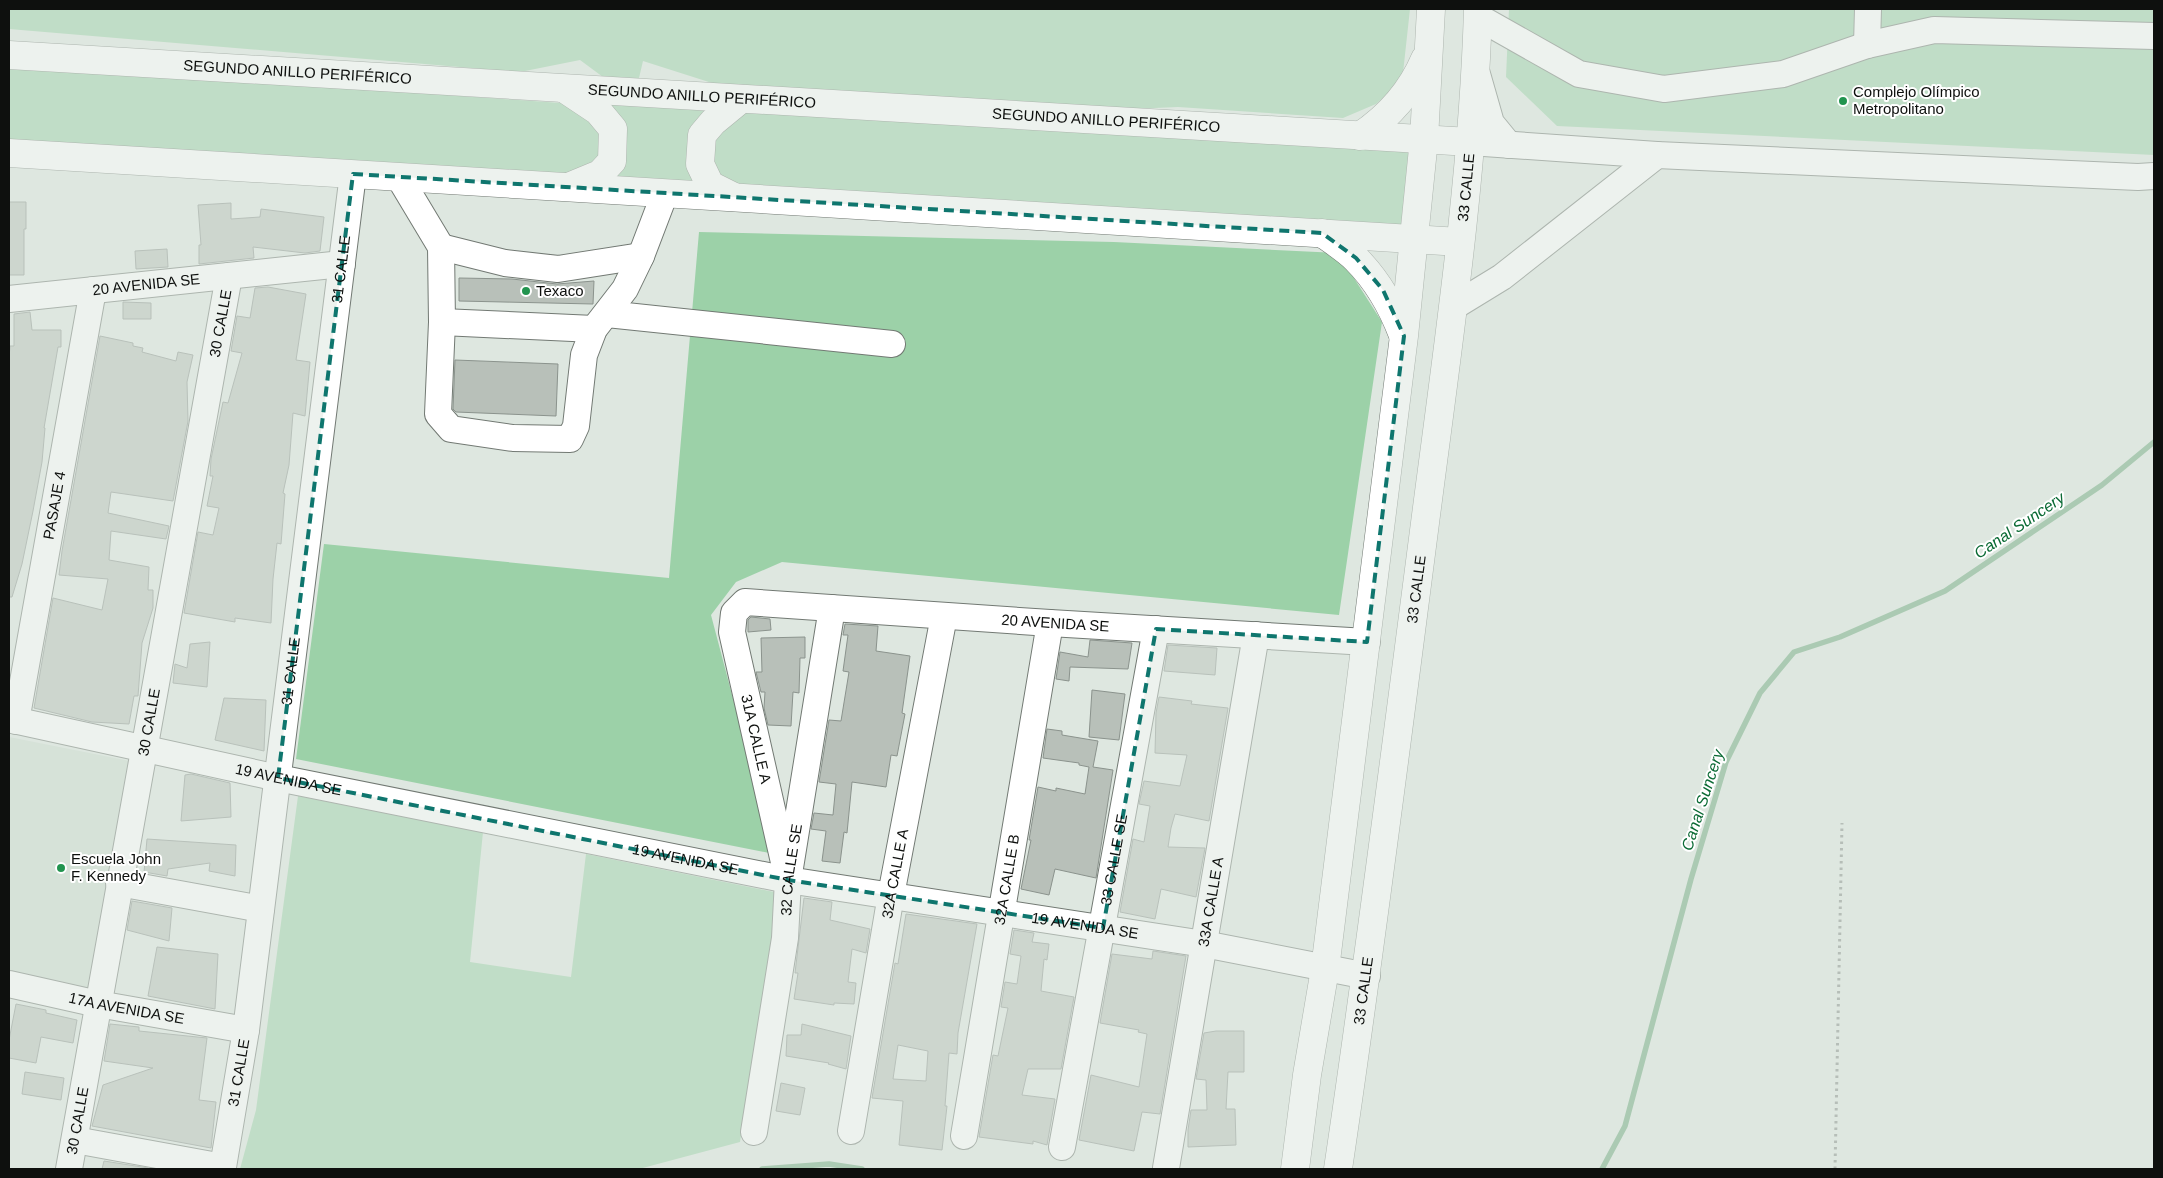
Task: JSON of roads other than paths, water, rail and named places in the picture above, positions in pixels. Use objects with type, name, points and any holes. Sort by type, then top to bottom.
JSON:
[{"type":"main road","points":[[1295,1169],[1307,1075],[1325,968],[1404,336],[1424,139],[1431,9]]},
{"type":"main road","name":"33 CALLE","points":[[1338,1169],[1367,976],[1453,307],[1470,142],[1478,13]]},
{"type":"main road","points":[[1360,136],[1379,123],[1396,107],[1416,80],[1429,49]]},
{"type":"main road","name":"SEGUNDO ANILLO PERIFÉRICO","points":[[9,55],[1470,142]]},
{"type":"main road","points":[[563,88],[598,111],[613,129],[612,161],[600,174],[567,187]]},
{"type":"main road","points":[[734,197],[710,185],[700,164],[702,135],[713,122],[741,99]]},
{"type":"main road","points":[[9,153],[1460,242]]},
{"type":"main road","points":[[1322,233],[1356,258],[1383,290],[1395,312],[1404,336]]},
{"type":"street","points":[[1867,45],[1868,9]]},
{"type":"street","points":[[1478,13],[1579,74],[1664,89],[1783,74],[1867,45],[1934,30],[2154,36]]},
{"type":"street","points":[[1474,66],[1490,123],[1509,145]]},
{"type":"street","points":[[1470,142],[1657,155],[2138,177],[2154,176]]},
{"type":"street","points":[[1453,307],[1502,277],[1657,155]]},
{"type":"street","name":"31 CALLE","points":[[75,1140],[223,1167],[246,1030],[353,174]]},
{"type":"street","points":[[399,177],[441,247],[442,322],[438,414],[451,428],[513,438],[570,439],[576,426],[584,355],[601,322],[625,289],[641,256],[665,193]]},
{"type":"street","points":[[441,247],[505,263],[558,269],[641,256]]},
{"type":"street","name":"20 AVENIDA SE","points":[[9,299],[342,264]]},
{"type":"street","name":"30 CALLE","points":[[69,1169],[229,276]]},
{"type":"street","name":"PASAJE 4","points":[[13,720],[93,290]]},
{"type":"street","points":[[442,322],[601,322],[892,344]]},
{"type":"street","name":"20 AVENIDA SE","points":[[745,602],[1367,642]]},
{"type":"street","name":"31A CALLE A","points":[[745,602],[734,613],[732,632],[788,880]]},
{"type":"street","name":"32 CALLE SE","points":[[754,1132],[785,938],[788,880],[832,608]]},
{"type":"street","name":"32A CALLE A","points":[[850,1131],[944,616]]},
{"type":"street","name":"32A CALLE B","points":[[964,1136],[1050,623]]},
{"type":"street","name":"33 CALLE SE","points":[[1062,1147],[1156,629]]},
{"type":"street","name":"33A CALLE A","points":[[1166,1168],[1256,635]]},
{"type":"street","name":"19 AVENIDA SE","points":[[13,720],[278,778],[788,880],[1204,944],[1367,976]]},
{"type":"street","points":[[119,883],[261,909]]},
{"type":"street","name":"17A AVENIDA SE","points":[[9,984],[98,1004],[246,1030]]},
{"type":"waterway","name":"Canal Suncery","points":[[1602,1169],[1625,1126],[1691,879],[1726,762],[1760,693],[1794,652],[1840,637],[1945,591],[2102,485],[2154,442]]},
{"type":"waterway","name":"Canal Suncery","points":[[762,1169],[829,1164],[862,1169]]},
{"type":"place","name":"Complejo Olímpico Metropolitano","points":[[1843,101]]},
{"type":"place","name":"Texaco","points":[[526,291]]},
{"type":"place","name":"Escuela John F. Kennedy","points":[[61,868]]}]
